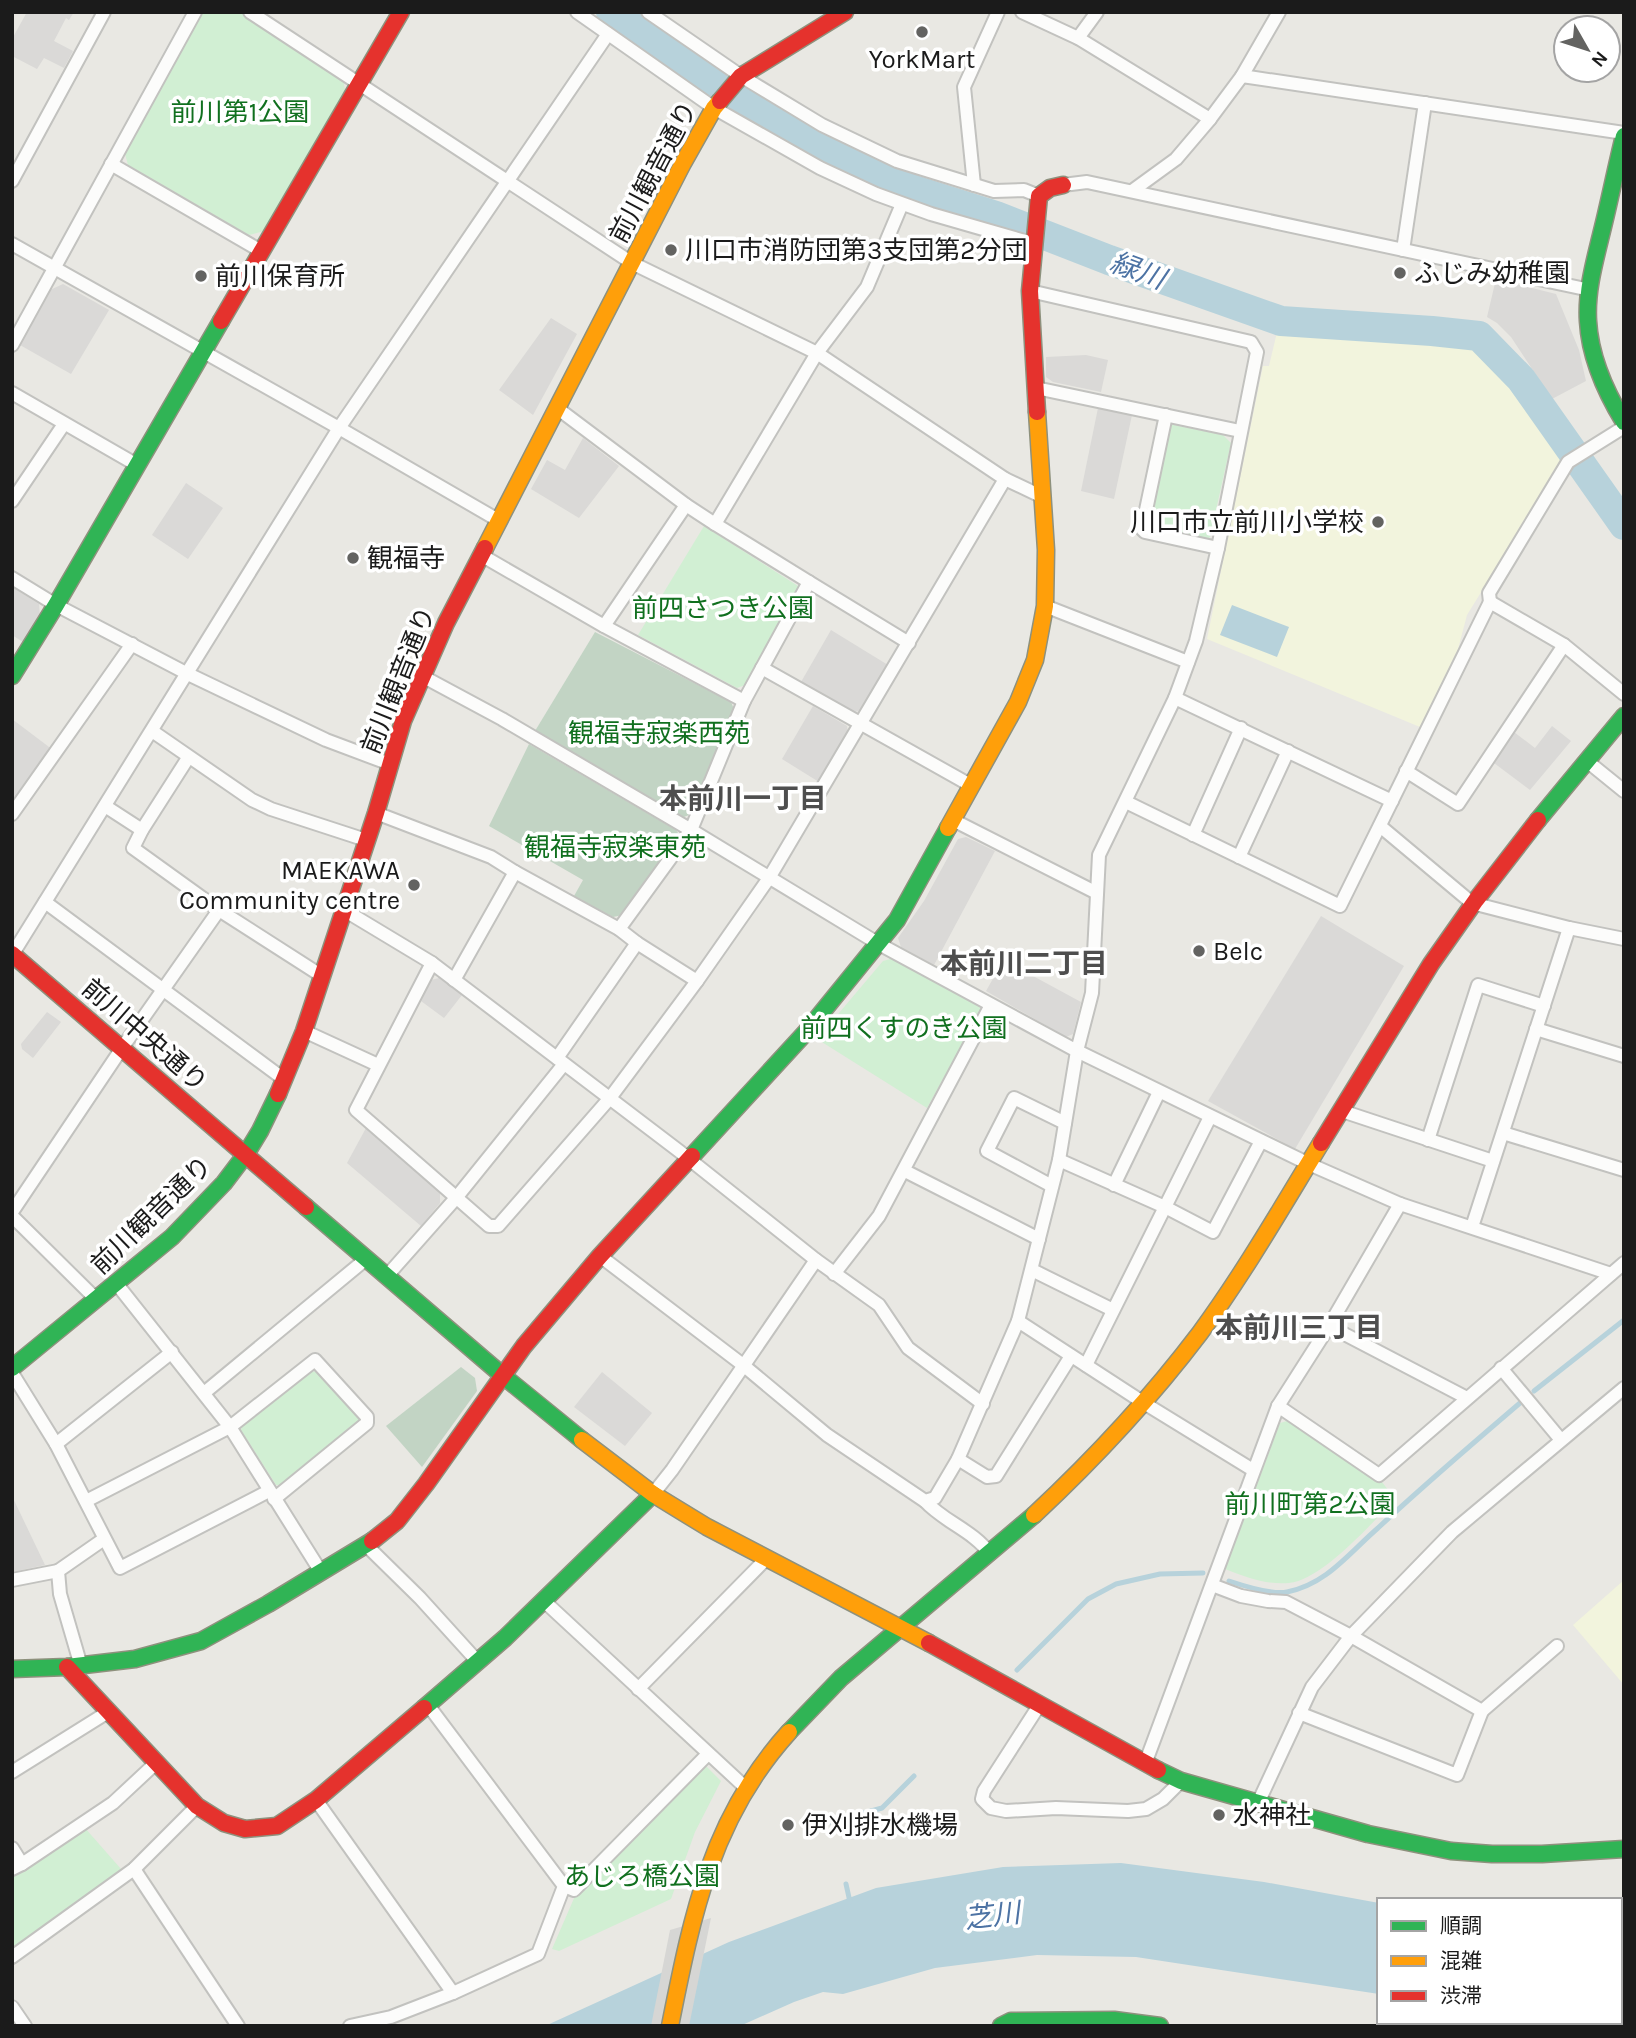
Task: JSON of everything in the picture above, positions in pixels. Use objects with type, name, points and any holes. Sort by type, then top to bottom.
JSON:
[{"type":"street","points":[[12,181],[104,12]]},
{"type":"street","points":[[12,345],[195,12]]},
{"type":"street","points":[[250,12],[632,263],[817,353],[1005,479],[1043,497]]},
{"type":"street","points":[[12,676],[401,12]]},
{"type":"street","points":[[577,12],[820,169],[876,194],[931,214],[1036,235]]},
{"type":"street","points":[[648,12],[738,79],[822,125],[897,161],[994,191],[1024,191],[1039,196]]},
{"type":"street","name":"前川観音通り","points":[[12,1371],[155,1252],[191,1218],[224,1182],[260,1132],[285,1080],[304,1031],[376,813],[403,721],[422,676],[498,520],[683,163],[717,104],[738,79],[845,12]]},
{"type":"street","points":[[974,185],[964,87],[998,12]]},
{"type":"street","points":[[1022,12],[1078,38],[1210,119]]},
{"type":"street","points":[[1078,38],[1097,12]]},
{"type":"street","points":[[1132,191],[1176,159],[1210,119],[1242,76],[1279,12]]},
{"type":"street","points":[[12,954],[339,428],[608,34]]},
{"type":"street","points":[[1126,802],[1340,906],[1490,602],[1489,593],[1569,462],[1624,424],[1607,393],[1594,356],[1588,322],[1590,290],[1623,138],[1425,103],[1242,76]]},
{"type":"street","points":[[1403,250],[1425,103]]},
{"type":"street","points":[[111,164],[261,251]]},
{"type":"street","points":[[12,1669],[74,1667],[135,1659],[201,1641],[366,1545],[397,1521],[502,1375],[600,1256],[806,1032],[897,920],[1018,702],[1035,660],[1045,606],[1046,550],[1030,292],[1039,196],[1050,188],[1087,182],[1590,290]]},
{"type":"street","points":[[715,524],[817,353],[867,287],[902,204]]},
{"type":"street","points":[[12,244],[498,520]]},
{"type":"street","points":[[925,1501],[935,1498],[958,1459],[1018,1321],[1059,1160],[1077,1051],[1092,993],[1099,855],[1175,698],[1196,641],[1257,352],[1251,342],[1030,292]]},
{"type":"street","points":[[1036,388],[1240,432]]},
{"type":"street","points":[[12,393],[137,465]]},
{"type":"street","points":[[557,408],[686,505],[908,643]]},
{"type":"street","points":[[1166,415],[1142,529],[1145,532],[1217,548]]},
{"type":"street","points":[[12,501],[64,424]]},
{"type":"street","points":[[432,963],[356,1110],[489,1226],[498,1226],[610,1098],[769,878],[1005,479]]},
{"type":"street","points":[[604,626],[686,505]]},
{"type":"street","points":[[481,555],[604,626],[744,701]]},
{"type":"street","points":[[12,578],[188,674],[326,740],[390,764]]},
{"type":"street","points":[[619,929],[691,830],[744,701],[809,582]]},
{"type":"street","points":[[1490,602],[1564,645],[1624,694]]},
{"type":"street","points":[[1045,606],[1188,662]]},
{"type":"street","points":[[12,814],[132,644]]},
{"type":"street","points":[[1406,771],[1458,804],[1564,645]]},
{"type":"street","points":[[762,668],[972,786]]},
{"type":"street","points":[[422,676],[502,719],[879,944],[1077,1051],[1309,1164],[1400,1204],[1611,1274]]},
{"type":"street","points":[[1175,698],[1392,801]]},
{"type":"street","points":[[670,2026],[698,1897],[715,1847],[746,1788],[786,1735],[846,1672],[990,1554],[1065,1487],[1144,1403],[1191,1344],[1253,1254],[1472,903],[1624,716]]},
{"type":"street","points":[[1193,835],[1241,728]]},
{"type":"street","points":[[152,731],[252,800],[271,809],[366,840]]},
{"type":"street","points":[[1239,857],[1288,751]]},
{"type":"street","points":[[188,758],[133,848],[219,910],[322,976]]},
{"type":"street","points":[[1587,761],[1624,791]]},
{"type":"street","points":[[105,806],[142,830]]},
{"type":"street","points":[[376,813],[491,857],[619,929],[697,981]]},
{"type":"street","points":[[953,820],[1097,893]]},
{"type":"street","points":[[1380,826],[1472,903],[1624,939]]},
{"type":"street","points":[[454,980],[515,872]]},
{"type":"street","points":[[45,902],[285,1080]]},
{"type":"street","points":[[97,1300],[12,1214],[122,1048],[219,910]]},
{"type":"street","points":[[344,910],[432,963],[689,1159],[816,1261],[879,1305],[908,1348],[983,1404]]},
{"type":"street","points":[[1472,1227],[1569,928]]},
{"type":"street","points":[[386,1277],[456,1198],[561,1061],[637,943]]},
{"type":"street","name":"前川中央通り","points":[[12,954],[502,1375],[653,1494],[707,1527],[900,1628],[1181,1782],[1417,1845],[1492,1854],[1624,1849]]},
{"type":"street","points":[[1428,1140],[1478,985],[1544,1006]]},
{"type":"street","points":[[834,1274],[879,1216],[991,1005]]},
{"type":"street","points":[[1536,1029],[1624,1056]]},
{"type":"street","points":[[304,1031],[378,1065]]},
{"type":"street","points":[[1114,1185],[1159,1092]]},
{"type":"street","points":[[1052,1186],[986,1151],[1014,1097],[1065,1124]]},
{"type":"street","points":[[1342,1111],[1493,1161]]},
{"type":"street","points":[[1086,1365],[1210,1117]]},
{"type":"street","points":[[1503,1133],[1624,1170]]},
{"type":"street","points":[[1059,1160],[1165,1207],[1213,1232],[1261,1140]]},
{"type":"street","points":[[905,1171],[1039,1239]]},
{"type":"street","points":[[1145,1764],[1278,1406],[1329,1326],[1400,1204]]},
{"type":"street","points":[[600,1256],[743,1365],[827,1434],[925,1501],[984,1545],[990,1554]]},
{"type":"street","points":[[204,1393],[366,1259]]},
{"type":"street","points":[[58,1571],[74,1667],[108,1712],[197,1806],[224,1823],[245,1829],[277,1826],[316,1800],[478,1662],[653,1494],[816,1261]]},
{"type":"street","points":[[1278,1406],[1378,1475],[1624,1264]]},
{"type":"street","points":[[1032,1270],[1113,1310]]},
{"type":"street","points":[[116,1283],[230,1427],[321,1572]]},
{"type":"street","points":[[1018,1321],[1253,1470]]},
{"type":"street","points":[[1329,1326],[1467,1398]]},
{"type":"street","points":[[56,1444],[172,1352]]},
{"type":"street","points":[[958,1459],[987,1477],[996,1476],[1071,1356]]},
{"type":"street","points":[[12,1371],[56,1444],[120,1568],[272,1495],[367,1423],[367,1417],[315,1360],[230,1427],[86,1501]]},
{"type":"street","points":[[1501,1368],[1562,1440]]},
{"type":"street","points":[[1258,1803],[1312,1687],[1351,1636],[1452,1532],[1624,1388]]},
{"type":"street","points":[[12,1580],[58,1571],[104,1539]]},
{"type":"street","points":[[366,1545],[420,1598],[478,1662]]},
{"type":"street","points":[[638,1689],[766,1559]]},
{"type":"street","points":[[1212,1585],[1241,1596],[1286,1602],[1351,1636],[1482,1712]]},
{"type":"street","points":[[544,1601],[746,1788]]},
{"type":"street","points":[[1299,1713],[1457,1775],[1482,1712],[1557,1646]]},
{"type":"street","points":[[1040,1704],[984,1791],[982,1798],[990,1808],[1006,1811],[1056,1808],[1128,1811],[1146,1809],[1163,1799],[1181,1782]]},
{"type":"street","points":[[428,1705],[564,1886],[574,1890],[708,1754]]},
{"type":"street","points":[[12,1772],[108,1712]]},
{"type":"street","points":[[12,1848],[17,1866],[113,1803],[157,1762]]},
{"type":"street","points":[[316,1800],[453,1993]]},
{"type":"street","points":[[12,1957],[134,1870],[197,1806]]},
{"type":"street","points":[[134,1870],[238,2026]]},
{"type":"street","points":[[350,2026],[391,2017],[453,1993],[538,1954],[564,1886]]},
{"type":"street","points":[[12,2007],[25,2026]]},
{"type":"street","points":[[1001,2026],[1011,2021],[1114,2020],[1160,2026]]},
{"type":"shaded area","points":[[27,12],[74,12],[69,20],[66,18],[54,41],[73,51],[64,68],[44,58],[37,69],[12,56],[12,39]]},
{"type":"shaded area","points":[[1496,279],[1556,294],[1579,350],[1586,381],[1552,399],[1511,337],[1487,317]]},
{"type":"shaded area","points":[[63,284],[109,310],[71,374],[20,345],[50,290]]},
{"type":"shaded area","points":[[551,318],[577,334],[533,415],[499,390]]},
{"type":"shaded area","name":"川口市立前川小学校","points":[[1278,328],[1476,342],[1514,382],[1565,456],[1467,615],[1458,649],[1420,727],[1207,639],[1263,366],[1269,366]]},
{"type":"shaded area","points":[[1086,355],[1108,360],[1101,392],[1053,382],[1046,377],[1046,357]]},
{"type":"shaded area","points":[[1098,408],[1132,415],[1114,499],[1081,491]]},
{"type":"shaded area","points":[[583,438],[619,466],[579,518],[531,489],[547,460],[565,470]]},
{"type":"shaded area","points":[[186,483],[223,508],[188,559],[152,535]]},
{"type":"shaded area","points":[[12,587],[39,604],[40,616],[23,642],[12,635]]},
{"type":"shaded area","points":[[831,630],[888,665],[861,711],[853,712],[801,682]]},
{"type":"shaded area","points":[[813,706],[847,726],[848,732],[819,782],[782,759]]},
{"type":"shaded area","points":[[12,719],[53,750],[12,807]]},
{"type":"shaded area","points":[[1552,726],[1571,741],[1530,790],[1494,763],[1514,732],[1535,748]]},
{"type":"shaded area","points":[[966,837],[995,851],[934,965],[901,947],[898,938],[924,901],[958,839]]},
{"type":"shaded area","points":[[1321,916],[1404,966],[1295,1149],[1208,1101]]},
{"type":"shaded area","points":[[1013,965],[1081,1002],[1073,1034],[1066,1037],[986,991],[999,968],[1007,973]]},
{"type":"shaded area","points":[[439,978],[462,995],[444,1018],[421,1001],[431,980]]},
{"type":"shaded area","points":[[47,1012],[61,1022],[33,1058],[22,1049],[21,1044]]},
{"type":"shaded area","points":[[366,1128],[440,1193],[440,1203],[421,1226],[347,1163]]},
{"type":"shaded area","points":[[602,1372],[652,1413],[625,1446],[574,1407]]},
{"type":"shaded area","points":[[12,1496],[45,1565],[12,1572]]},
{"type":"shaded area","points":[[1624,1580],[1624,1685],[1573,1625]]},
{"type":"green space","name":"前川第1公園","points":[[202,12],[241,12],[343,77],[345,90],[264,231],[249,235],[128,165],[125,154]]},
{"type":"green space","points":[[1169,424],[1223,435],[1231,443],[1210,537],[1206,541],[1151,529],[1146,525]]},
{"type":"green space","name":"前四さつき公園","points":[[704,526],[798,586],[799,592],[745,685],[737,688],[638,635]]},
{"type":"green space","name":"観福寺寂楽西苑","points":[[595,632],[731,702],[734,709],[689,815],[684,817],[535,731]]},
{"type":"green space","name":"観福寺寂楽東苑","points":[[529,744],[676,830],[680,836],[623,915],[613,917],[574,896],[583,880],[489,826]]},
{"type":"green space","name":"前四くすのき公園","points":[[894,958],[979,1005],[981,1011],[927,1108],[817,1039],[883,961]]},
{"type":"green space","points":[[461,1367],[475,1378],[477,1391],[422,1467],[386,1426]]},
{"type":"green space","points":[[309,1371],[319,1372],[361,1415],[361,1424],[283,1485],[276,1485],[241,1430],[243,1422]]},
{"type":"green space","name":"前川町第2公園","points":[[1287,1421],[1382,1482],[1395,1499],[1346,1549],[1316,1572],[1302,1580],[1272,1583],[1225,1569],[1280,1423]]},
{"type":"green space","name":"あじろ橋公園","points":[[706,1766],[721,1781],[695,1832],[671,1899],[559,1951],[552,1949],[575,1896]]},
{"type":"green space","points":[[85,1828],[121,1869],[12,1951],[12,1875]]},
{"type":"water","points":[[1232,605],[1289,627],[1277,657],[1220,635]]},
{"type":"water","name":"芝川","points":[[1121,1863],[1264,1882],[1377,1903],[1377,1994],[1136,1957],[1037,1955],[935,1968],[843,1994],[823,1992],[740,2026],[545,2026],[729,1942],[876,1888],[1003,1867]]},
{"type":"water","points":[[1624,1940],[1624,2026],[1566,2024],[1622,2024]]},
{"type":"pier","points":[[711,1918],[689,2026],[651,2026],[670,1930]]},
{"type":"waterway","name":"緑川","points":[[611,12],[738,99],[839,158],[914,190],[996,216],[1109,260],[1281,321],[1479,336],[1521,379],[1624,525]]},
{"type":"waterway","points":[[1534,1391],[1624,1320]]},
{"type":"waterway","points":[[1229,1581],[1258,1590],[1281,1593],[1301,1588],[1326,1575],[1520,1403]]},
{"type":"waterway","points":[[1017,1670],[1088,1599],[1116,1584],[1160,1574],[1203,1573]]},
{"type":"waterway","points":[[831,1822],[882,1808],[914,1776]]},
{"type":"waterway","points":[[846,1884],[850,1902]]},
{"type":"traffic: fast","points":[[1624,136],[1594,264],[1588,310],[1589,335],[1595,361],[1624,422]]},
{"type":"traffic: fast","points":[[12,676],[221,321]]},
{"type":"traffic: fast","points":[[1538,820],[1624,716]]},
{"type":"traffic: fast","points":[[692,1156],[806,1032],[897,920],[948,828]]},
{"type":"traffic: fast","points":[[12,1368],[172,1237],[224,1183],[246,1154],[278,1094]]},
{"type":"traffic: fast","points":[[306,1207],[582,1440]]},
{"type":"traffic: fast","points":[[424,1708],[505,1638],[653,1494]]},
{"type":"traffic: fast","points":[[789,1732],[841,1678],[1034,1515]]},
{"type":"traffic: fast","points":[[12,1669],[67,1667],[135,1659],[201,1641],[372,1541]]},
{"type":"traffic: fast","points":[[1158,1770],[1181,1781],[1368,1834],[1451,1851],[1542,1854],[1624,1849]]},
{"type":"traffic: fast","points":[[1001,2026],[1011,2021],[1114,2020],[1160,2026]]},
{"type":"traffic: slow","points":[[485,548],[683,163],[720,101]]},
{"type":"traffic: slow","points":[[948,828],[1018,702],[1035,660],[1045,606],[1046,550],[1037,412]]},
{"type":"traffic: slow","points":[[1034,1515],[1121,1428],[1200,1333],[1321,1143]]},
{"type":"traffic: slow","points":[[582,1440],[653,1494],[707,1527],[929,1643]]},
{"type":"traffic: slow","points":[[670,2026],[687,1946],[708,1870],[741,1799],[762,1765],[789,1732]]},
{"type":"traffic: jam","points":[[221,321],[401,12]]},
{"type":"traffic: jam","points":[[720,101],[741,76],[845,12]]},
{"type":"traffic: jam","points":[[1037,412],[1030,291],[1039,196],[1050,188],[1063,185]]},
{"type":"traffic: jam","points":[[278,1094],[304,1031],[376,813],[403,721],[446,623],[485,548]]},
{"type":"traffic: jam","points":[[1321,1143],[1431,964],[1538,820]]},
{"type":"traffic: jam","points":[[12,954],[306,1207]]},
{"type":"traffic: jam","points":[[372,1541],[397,1521],[426,1484],[524,1346],[600,1256],[692,1156]]},
{"type":"traffic: jam","points":[[929,1643],[1158,1770]]},
{"type":"traffic: jam","points":[[67,1667],[197,1806],[224,1823],[245,1829],[277,1826],[316,1800],[424,1708]]},
{"type":"place","name":"YorkMart","points":[[922,32]]},
{"type":"place","name":"川口市消防団第3支団第2分団","points":[[671,250]]},
{"type":"place","name":"ふじみ幼稚園","points":[[1400,273]]},
{"type":"place","name":"前川保育所","points":[[201,276]]},
{"type":"place","name":"川口市立前川小学校","points":[[1378,522]]},
{"type":"place","name":"観福寺","points":[[353,558]]},
{"type":"place","name":"MAEKAWA Community centre","points":[[414,885]]},
{"type":"place","name":"Belc","points":[[1199,951]]},
{"type":"place","name":"水神社","points":[[1219,1815]]},
{"type":"place","name":"伊刈排水機場","points":[[788,1825]]},
{"type":"district","name":"本前川一丁目","points":[[743,798]]},
{"type":"district","name":"本前川二丁目","points":[[1024,963]]},
{"type":"district","name":"本前川三丁目","points":[[1299,1327]]}]
